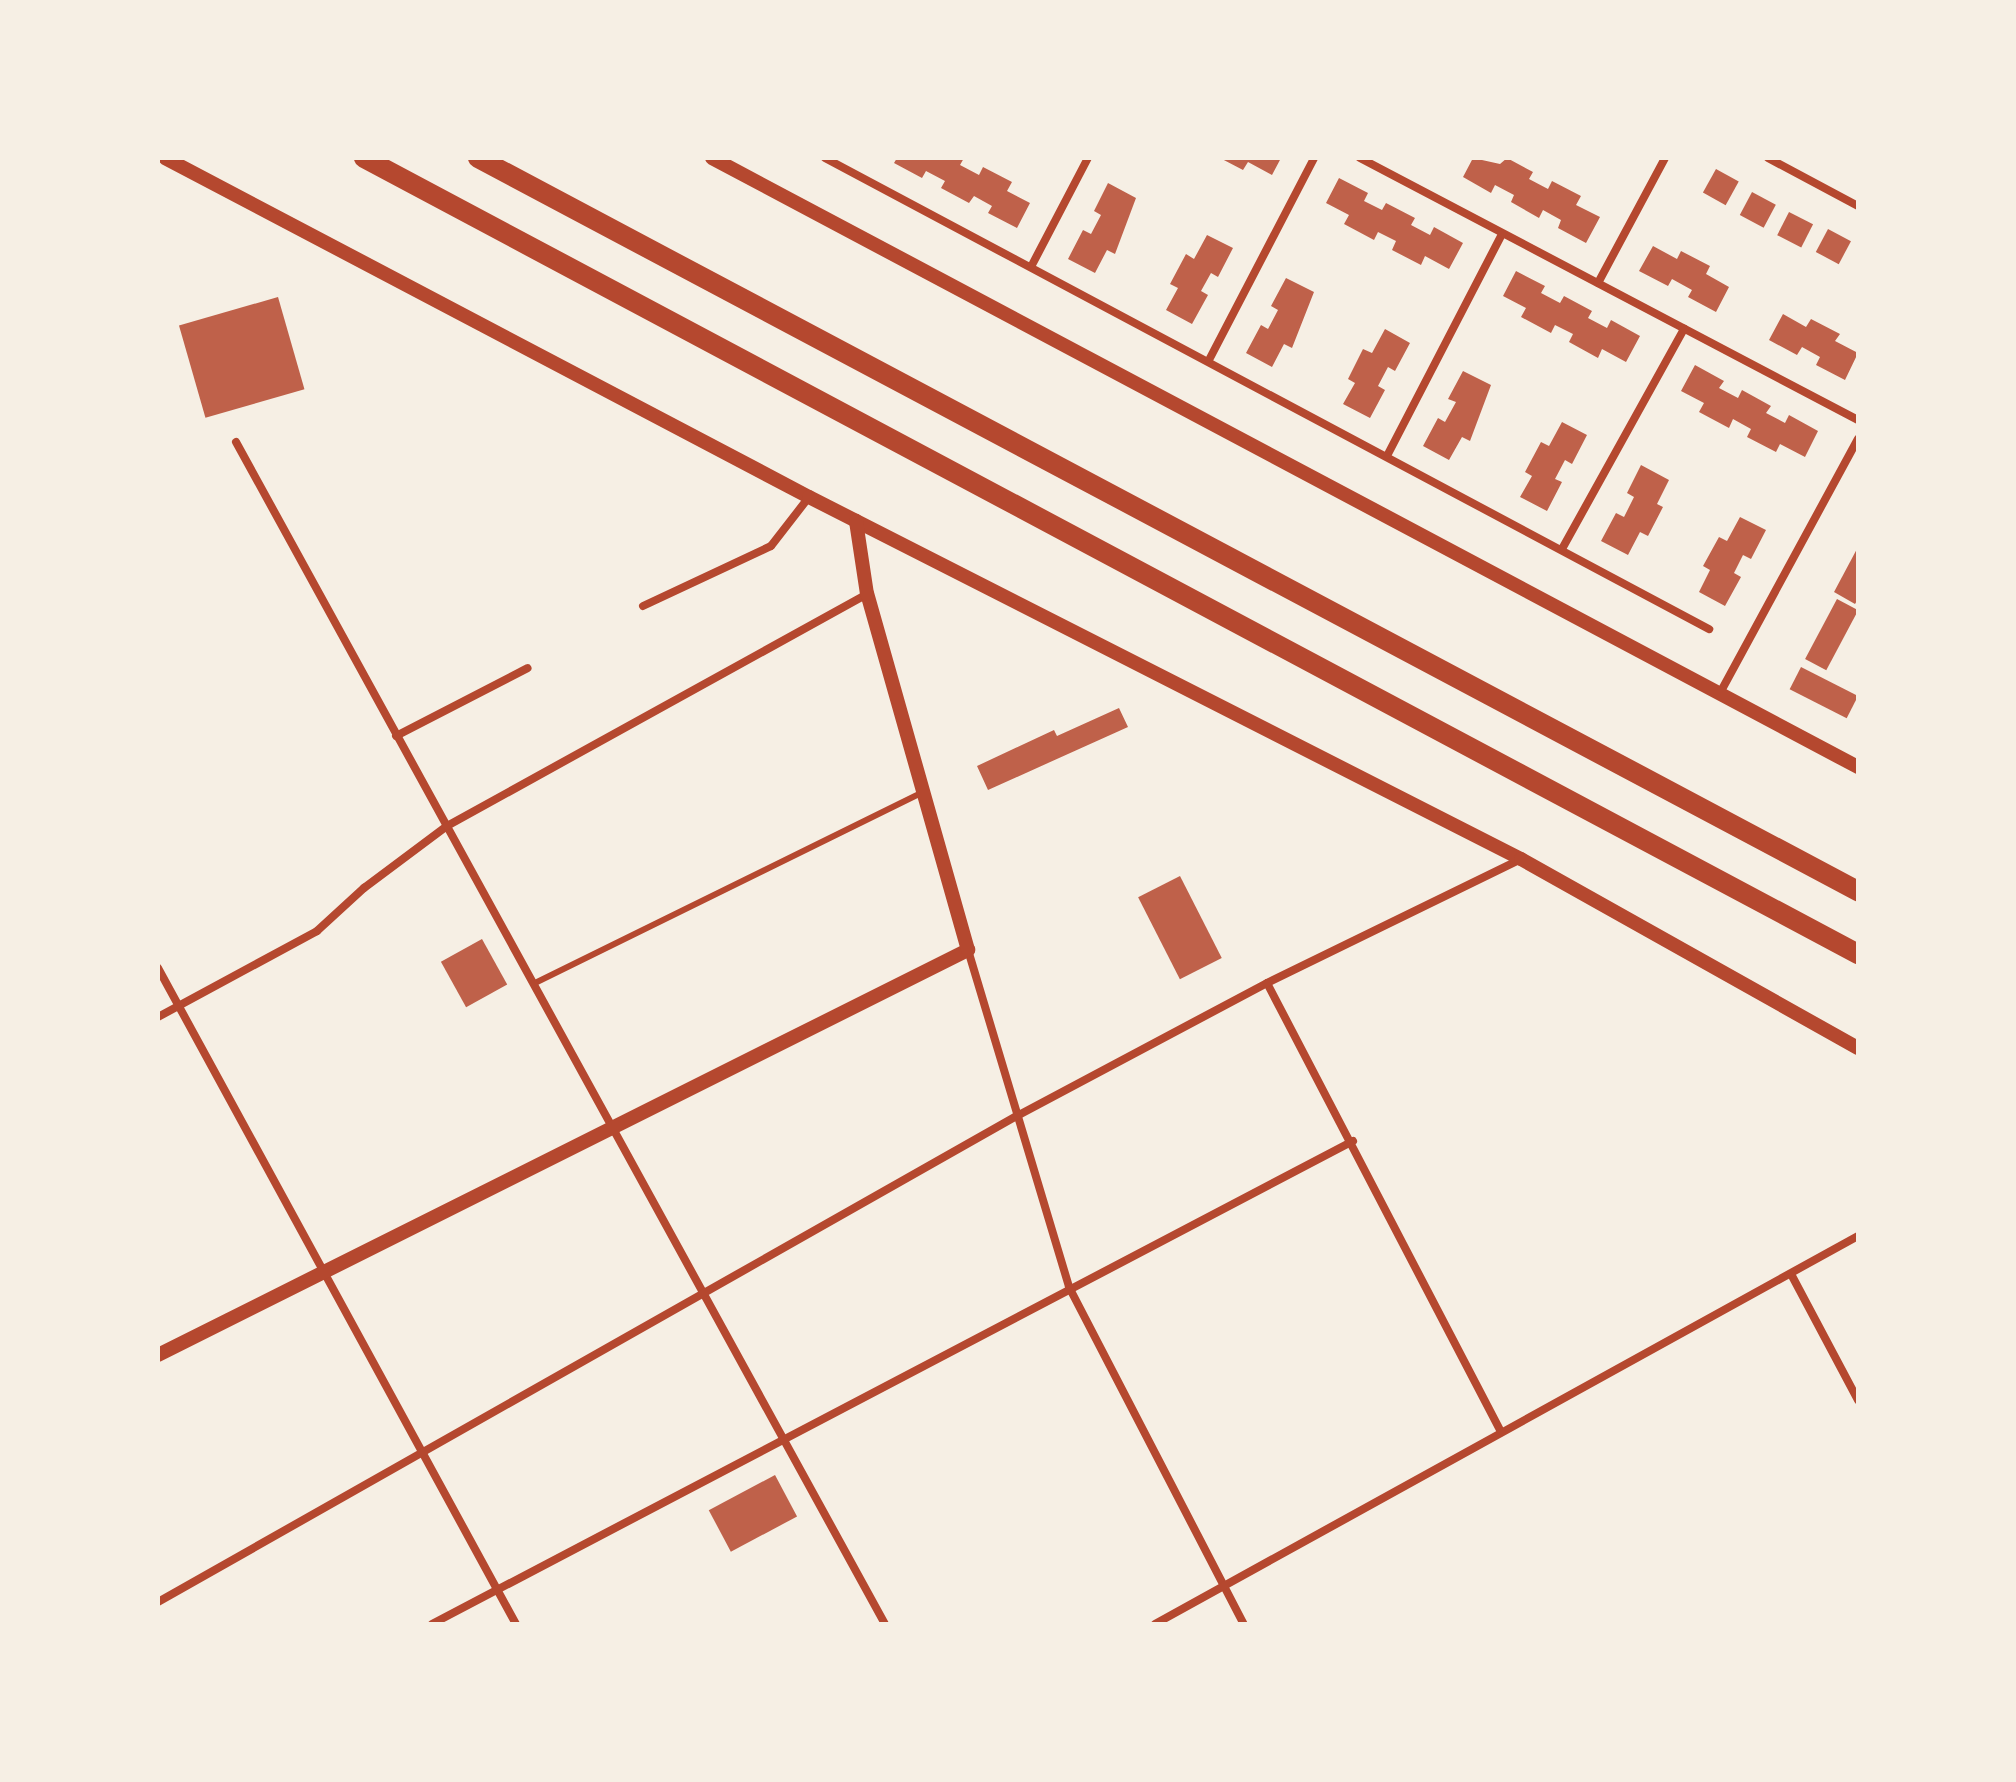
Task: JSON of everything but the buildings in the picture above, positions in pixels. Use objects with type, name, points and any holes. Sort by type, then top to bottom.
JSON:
[{"type":"highway","points":[[364,158],[1858,954]]},
{"type":"highway","points":[[478,158],[1858,891]]},
{"type":"street","points":[[165,158],[809,497],[1521,859],[1858,1048]]},
{"type":"street","points":[[712,158],[1858,767]]},
{"type":"street","points":[[825,158],[1388,454],[1709,629]]},
{"type":"street","points":[[1032,265],[1088,158]]},
{"type":"street","points":[[1209,360],[1314,158]]},
{"type":"street","points":[[1360,158],[1858,420]]},
{"type":"street","points":[[1598,283],[1665,158]]},
{"type":"street","points":[[1768,158],[1858,206]]},
{"type":"street","points":[[1388,454],[1502,234]]},
{"type":"street","points":[[1562,549],[1684,329]]},
{"type":"street","points":[[1720,693],[1858,439]]},
{"type":"street","points":[[236,442],[535,983],[610,1126],[784,1435],[885,1624]]},
{"type":"street","points":[[643,606],[771,546],[809,497]]},
{"type":"street","points":[[856,521],[867,594],[1015,1117],[1069,1287],[1244,1624]]},
{"type":"street","points":[[158,1017],[317,931],[364,888],[447,826],[867,594]]},
{"type":"street","points":[[396,736],[528,668]]},
{"type":"street","points":[[158,1602],[703,1289],[1015,1117],[1267,983],[1521,859]]},
{"type":"street","points":[[158,1355],[610,1126],[968,950]]},
{"type":"street","points":[[158,968],[516,1624]]},
{"type":"street","points":[[1267,983],[1353,1141],[1501,1432]]},
{"type":"street","points":[[432,1624],[784,1435],[1353,1141]]},
{"type":"street","points":[[1155,1624],[1858,1236]]},
{"type":"street","points":[[1791,1274],[1858,1400]]},
{"type":"lane","points":[[535,983],[923,792]]}]
